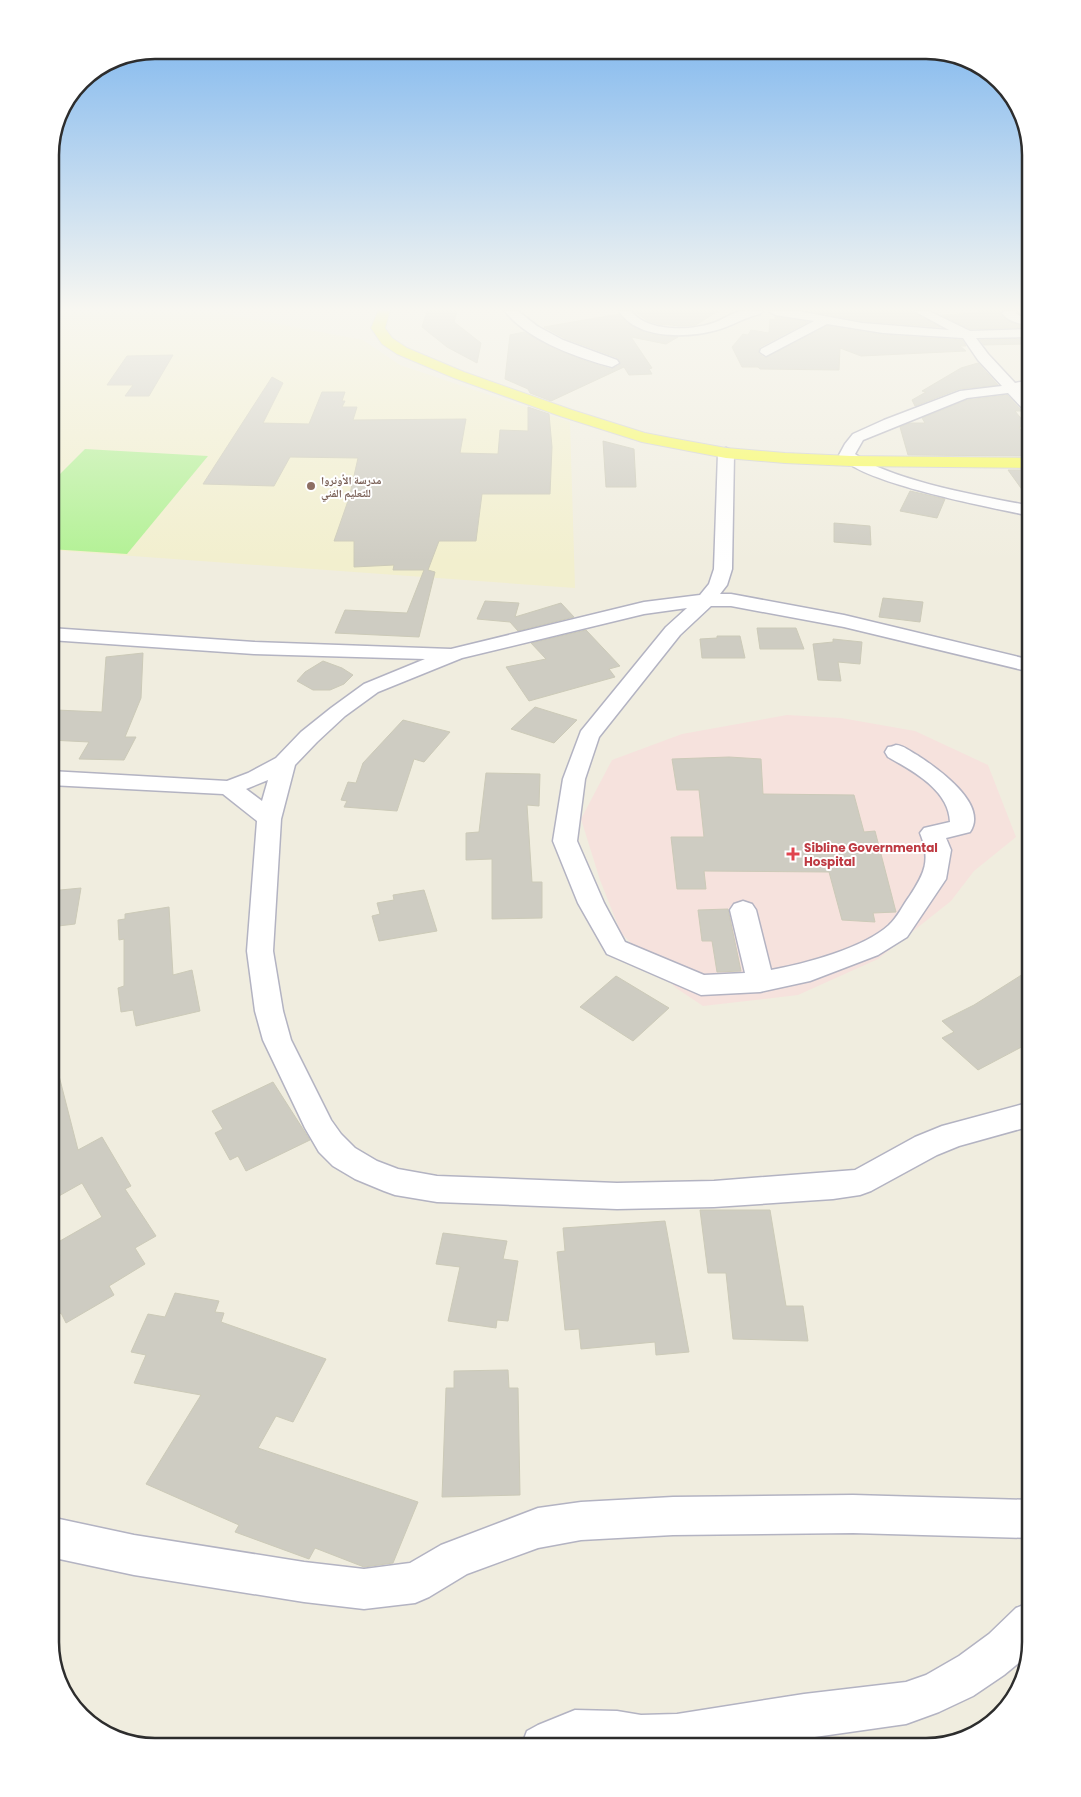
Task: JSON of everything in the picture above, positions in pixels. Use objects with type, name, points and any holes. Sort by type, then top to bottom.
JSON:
[{"type":"main road","points":[[517,395],[642,437],[726,453],[851,461],[1022,463]]},
{"type":"street","points":[[963,395],[863,434],[852,444],[847,456],[851,461],[918,484],[1022,509]]},
{"type":"street","points":[[726,453],[723,569],[718,585],[706,600],[673,631],[589,736],[574,779],[565,841],[590,903],[616,948],[701,985],[760,982],[801,974],[869,949],[898,931],[934,879],[939,850],[932,833],[962,827],[960,809],[953,797],[918,765],[896,752]]},
{"type":"street","points":[[59,779],[229,788],[284,763],[309,737],[338,712],[371,688],[455,654],[609,615],[662,605],[706,600],[731,600],[844,621],[1022,664]]},
{"type":"street","points":[[59,635],[244,647],[455,654]]},
{"type":"street","points":[[371,651],[371,688]]},
{"type":"street","points":[[284,763],[269,819],[260,951],[269,1012],[277,1040],[299,1087],[330,1143],[344,1157],[366,1170],[396,1182],[446,1189],[617,1196],[714,1194],[833,1186],[860,1182],[926,1146],[953,1136],[1022,1117]]},
{"type":"street","points":[[229,788],[251,803],[269,819]]},
{"type":"street","points":[[744,910],[760,982]]},
{"type":"street","points":[[59,1539],[134,1555],[304,1582],[364,1589],[415,1583],[455,1559],[538,1528],[581,1521],[673,1516],[853,1514],[1022,1519]]},
{"type":"street","points":[[558,1738],[575,1732],[617,1733],[641,1737],[677,1736],[804,1716],[906,1703],[923,1698],[949,1686],[994,1658],[1022,1632]]},
{"type":"shaded area","name":"مدرسة الأونروا للتعليم الفني","points":[[59,395],[489,395],[570,422],[575,588],[59,551]]},
{"type":"shaded area","name":"Sibline Governmental Hospital","points":[[787,715],[841,718],[915,731],[988,765],[1016,837],[974,871],[951,901],[878,959],[798,995],[703,1006],[676,988],[621,933],[600,880],[581,819],[612,760],[682,734]]},
{"type":"green space","points":[[85,449],[208,456],[127,554],[59,550],[59,475]]},
{"type":"building","points":[[126,395],[150,395],[149,396]]},
{"type":"building","points":[[260,395],[277,395],[263,423],[309,424],[321,395],[344,395],[342,401],[345,401],[342,407],[357,407],[353,420],[466,419],[460,453],[498,454],[500,430],[528,431],[528,407],[549,414],[552,447],[550,494],[482,494],[476,541],[439,541],[428,570],[435,572],[419,637],[335,633],[345,610],[407,613],[424,570],[393,570],[394,565],[354,567],[354,541],[334,541],[349,498],[358,458],[290,457],[274,486],[203,484]]},
{"type":"building","points":[[535,395],[564,395],[551,401]]},
{"type":"building","points":[[921,395],[944,395],[915,406],[912,400]]},
{"type":"building","points":[[1007,395],[1022,411],[1015,411],[1022,420],[1022,427],[1019,427],[1022,432],[1022,456],[908,455],[900,427],[910,423],[925,423],[922,418],[967,400]]},
{"type":"building","points":[[603,441],[634,449],[636,487],[606,487]]},
{"type":"building","points":[[1008,470],[1022,470],[1022,489]]},
{"type":"building","points":[[910,491],[945,499],[937,518],[900,511]]},
{"type":"building","points":[[834,523],[870,526],[871,545],[834,542]]},
{"type":"building","points":[[883,598],[923,602],[920,622],[879,617]]},
{"type":"building","points":[[485,601],[519,603],[515,617],[561,603],[574,617],[518,631],[510,622],[477,619]]},
{"type":"building","points":[[757,628],[796,628],[804,649],[760,649]]},
{"type":"building","points":[[586,630],[620,666],[609,669],[615,677],[529,701],[506,667],[546,659],[531,643]]},
{"type":"building","points":[[717,636],[740,636],[745,658],[702,658],[700,639],[717,638]]},
{"type":"building","points":[[833,639],[862,642],[860,664],[838,662],[841,681],[818,680],[813,644],[833,642]]},
{"type":"building","points":[[143,653],[141,698],[125,737],[136,737],[124,760],[79,759],[89,742],[59,740],[59,710],[102,712],[106,657]]},
{"type":"building","points":[[323,661],[342,668],[353,675],[344,684],[330,690],[313,690],[297,681],[305,672]]},
{"type":"building","points":[[535,707],[577,720],[554,743],[511,729]]},
{"type":"building","points":[[403,720],[450,732],[424,762],[414,759],[397,811],[344,807],[347,801],[341,800],[348,782],[356,783],[363,763]]},
{"type":"building","points":[[729,757],[761,759],[763,794],[854,795],[864,832],[875,831],[896,912],[873,913],[875,922],[842,920],[829,872],[704,871],[706,889],[677,889],[671,837],[704,837],[699,790],[677,790],[672,759]]},
{"type":"building","points":[[486,773],[540,774],[539,806],[527,805],[532,882],[542,882],[542,918],[492,919],[492,859],[466,860],[466,833],[479,832]]},
{"type":"building","points":[[81,888],[75,924],[59,926],[59,890]]},
{"type":"building","points":[[424,890],[437,931],[379,941],[372,916],[380,914],[377,903],[394,900],[393,895]]},
{"type":"building","points":[[169,907],[173,975],[192,970],[200,1011],[136,1026],[133,1010],[121,1012],[118,988],[124,986],[124,939],[119,940],[118,920],[125,919],[125,914]]},
{"type":"building","points":[[728,909],[741,971],[717,972],[712,941],[702,941],[698,910]]},
{"type":"building","points":[[1022,975],[1022,1047],[978,1070],[942,1038],[954,1032],[942,1021],[974,1005]]},
{"type":"building","points":[[616,976],[669,1008],[633,1041],[580,1007]]},
{"type":"building","points":[[59,1076],[78,1150],[102,1137],[131,1186],[125,1189],[156,1236],[135,1248],[145,1264],[109,1286],[114,1295],[66,1323],[61,1313],[59,1314],[59,1242],[102,1217],[82,1183],[59,1196]]},
{"type":"building","points":[[273,1082],[310,1140],[246,1171],[238,1156],[230,1160],[215,1133],[223,1129],[212,1111]]},
{"type":"building","points":[[700,1210],[770,1210],[786,1306],[803,1306],[808,1341],[733,1339],[726,1273],[708,1273]]},
{"type":"building","points":[[665,1221],[689,1352],[656,1355],[655,1342],[581,1349],[579,1329],[565,1330],[557,1252],[565,1251],[563,1228]]},
{"type":"building","points":[[443,1233],[507,1241],[503,1259],[518,1261],[508,1321],[497,1320],[496,1328],[448,1321],[460,1267],[436,1264]]},
{"type":"building","points":[[175,1293],[219,1301],[215,1312],[224,1313],[221,1322],[326,1359],[293,1422],[276,1416],[258,1448],[418,1502],[393,1563],[364,1567],[315,1548],[309,1559],[235,1532],[239,1525],[146,1484],[201,1395],[134,1383],[146,1355],[131,1352],[148,1314],[165,1317]]},
{"type":"building","points":[[508,1370],[509,1388],[518,1388],[520,1495],[442,1497],[446,1388],[454,1388],[454,1371]]},
{"type":"place","name":"مدرسة الأونروا للتعليم الفني","points":[[311,486]]},
{"type":"place","name":"Sibline Governmental Hospital","points":[[793,854]]}]
